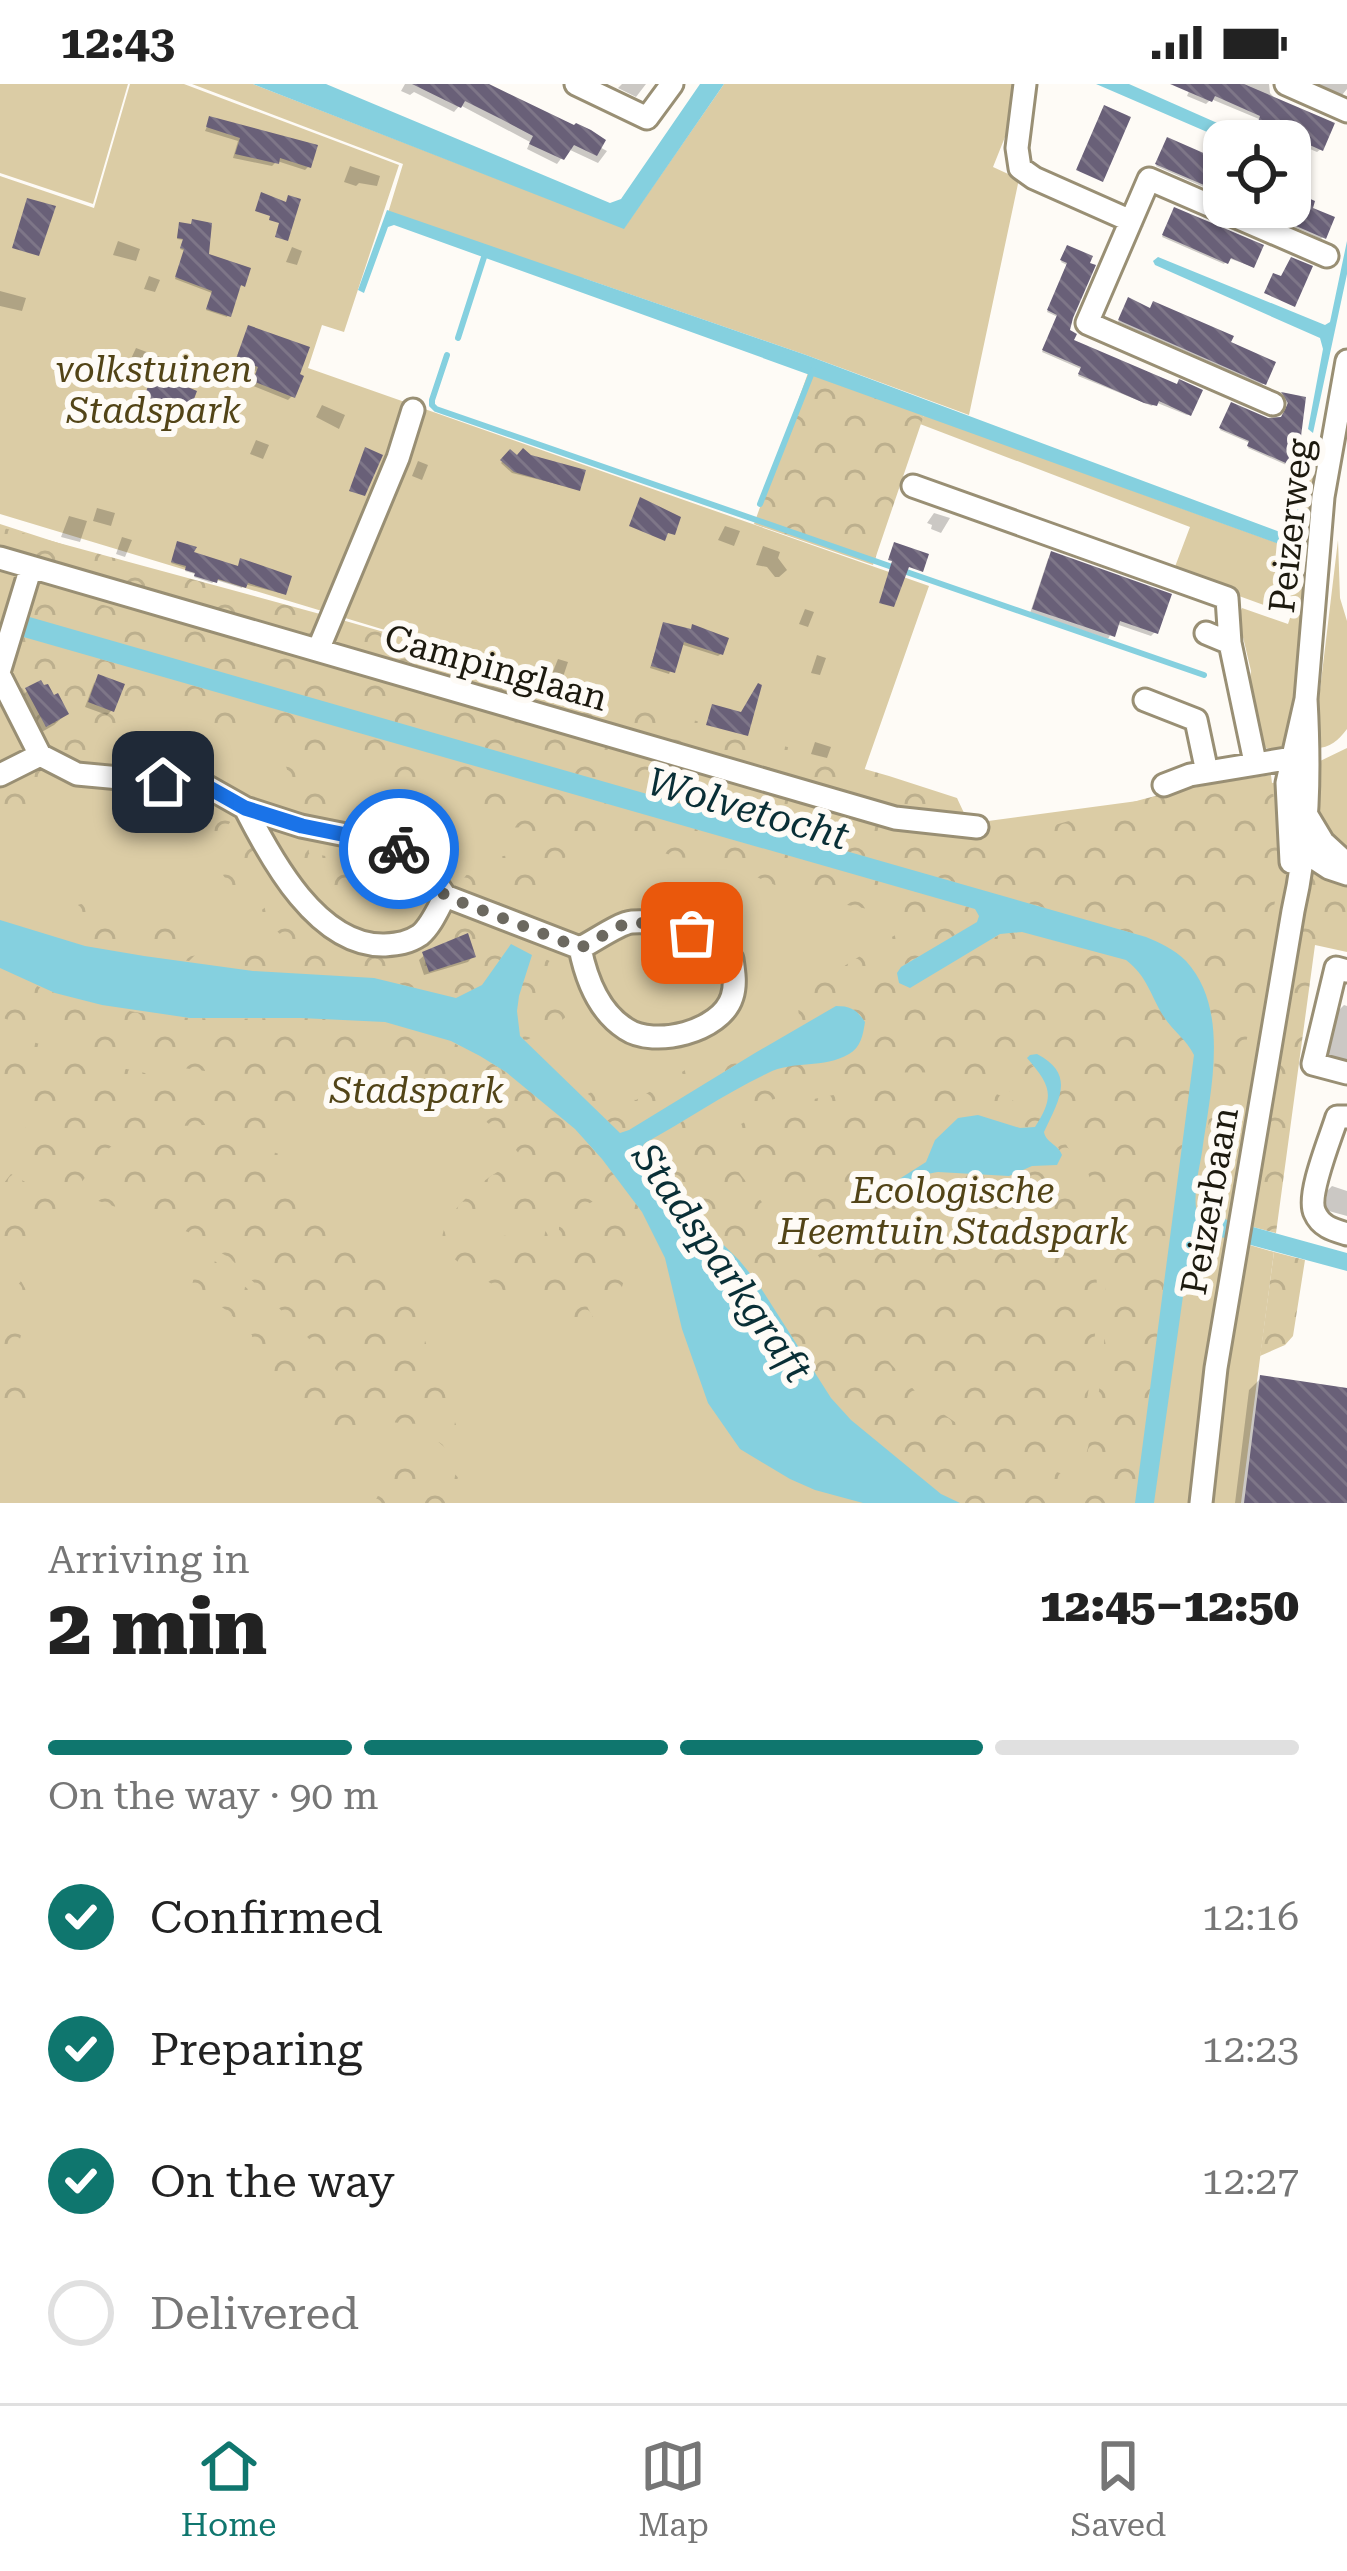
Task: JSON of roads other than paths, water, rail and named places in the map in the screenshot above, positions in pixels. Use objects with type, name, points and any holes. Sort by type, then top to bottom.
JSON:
[{"type":"street","points":[[576,84],[647,118],[673,84]]},
{"type":"street","points":[[1025,84],[1017,148],[1020,168],[1131,221]]},
{"type":"street","points":[[1286,84],[1347,110]]},
{"type":"street","points":[[1273,404],[1087,322],[1149,179],[1327,256]]},
{"type":"street","name":"Peizerweg","points":[[1298,848],[1286,802],[1300,756],[1323,496],[1347,361]]},
{"type":"street","points":[[318,650],[398,458],[413,410]]},
{"type":"street","points":[[913,486],[1227,598],[1230,643],[1256,762]]},
{"type":"street","name":"Campinglaan","points":[[0,557],[895,818],[977,827]]},
{"type":"street","points":[[31,566],[0,672],[40,754],[77,774],[206,786],[245,808],[302,826],[381,842],[422,862],[445,896],[580,948],[628,922],[692,933],[732,959],[732,999],[712,1021],[689,1031],[667,1038],[637,1036],[610,1016],[589,982],[580,948]]},
{"type":"street","points":[[1207,633],[1230,643]]},
{"type":"street","points":[[1145,700],[1196,720],[1208,772]]},
{"type":"street","points":[[0,775],[40,754]]},
{"type":"street","points":[[1164,785],[1300,756]]},
{"type":"street","name":"Peizerweg","points":[[1298,848],[1307,816],[1300,756]]},
{"type":"street","points":[[245,808],[282,873],[309,907],[339,932],[369,945],[403,944],[423,933],[445,896]]},
{"type":"street","points":[[1307,816],[1323,842],[1347,864]]},
{"type":"street","points":[[1298,848],[1347,874]]},
{"type":"street","name":"Peizerbaan","points":[[1202,1503],[1216,1368],[1293,911],[1298,848]]},
{"type":"street","points":[[1347,971],[1336,968],[1313,1064],[1347,1073]]},
{"type":"street","points":[[1347,1117],[1337,1117],[1312,1201],[1316,1216],[1328,1228],[1347,1234]]},
{"type":"water","points":[[253,84],[326,84],[610,203],[621,199],[700,84],[724,84],[624,229]]},
{"type":"water","points":[[1096,84],[1129,84],[1210,120],[1203,120],[1203,130]]},
{"type":"water","points":[[387,210],[806,355],[1288,535],[1294,531],[1308,457],[1299,591],[1295,591],[1297,554],[1293,549],[394,225],[388,227],[364,293],[358,290]]},
{"type":"water","points":[[1347,241],[1347,274],[1313,433],[1308,429],[1323,349],[1320,338],[1153,261],[1158,257],[1325,325],[1330,322]]},
{"type":"water","points":[[26,616],[1162,944],[1186,961],[1200,981],[1213,1027],[1212,1079],[1196,1208],[1347,1253],[1347,1271],[1192,1232],[1154,1503],[1135,1503],[1194,1055],[1126,960],[1022,932],[1000,934],[910,988],[899,983],[901,967],[977,922],[975,909],[20,636]]},
{"type":"water","name":"Stadsparkgraft","points":[[0,920],[85,946],[253,971],[374,978],[456,998],[482,985],[511,944],[532,955],[519,996],[520,1036],[620,1133],[836,1006],[853,1009],[865,1022],[859,1044],[849,1054],[768,1073],[645,1143],[637,1154],[757,1282],[831,1398],[851,1420],[941,1494],[960,1503],[863,1503],[815,1490],[740,1449],[708,1403],[682,1329],[665,1258],[642,1212],[575,1129],[480,1056],[451,1041],[385,1022],[190,1018],[55,993],[0,968]]},
{"type":"water","points":[[1037,1054],[1057,1071],[1060,1080],[1058,1099],[1044,1132],[1062,1155],[1057,1165],[1032,1166],[1009,1176],[931,1173],[907,1181],[891,1196],[893,1183],[926,1162],[935,1140],[958,1118],[978,1115],[1020,1128],[1035,1127],[1048,1098],[1045,1083],[1027,1058]]},
{"type":"waterway","points":[[458,338],[485,254]]},
{"type":"waterway","points":[[447,355],[432,400],[436,409],[1204,675]]},
{"type":"waterway","points":[[760,504],[813,370]]},
{"type":"park label","name":"volkstuinen Stadspark","points":[[154,390]]},
{"type":"park label","name":"Stadspark","points":[[417,1091]]},
{"type":"park label","name":"Ecologische Heemtuin Stadspark","points":[[953,1212]]},
{"type":"water label","name":"Wolvetocht","points":[[748,809]]}]
